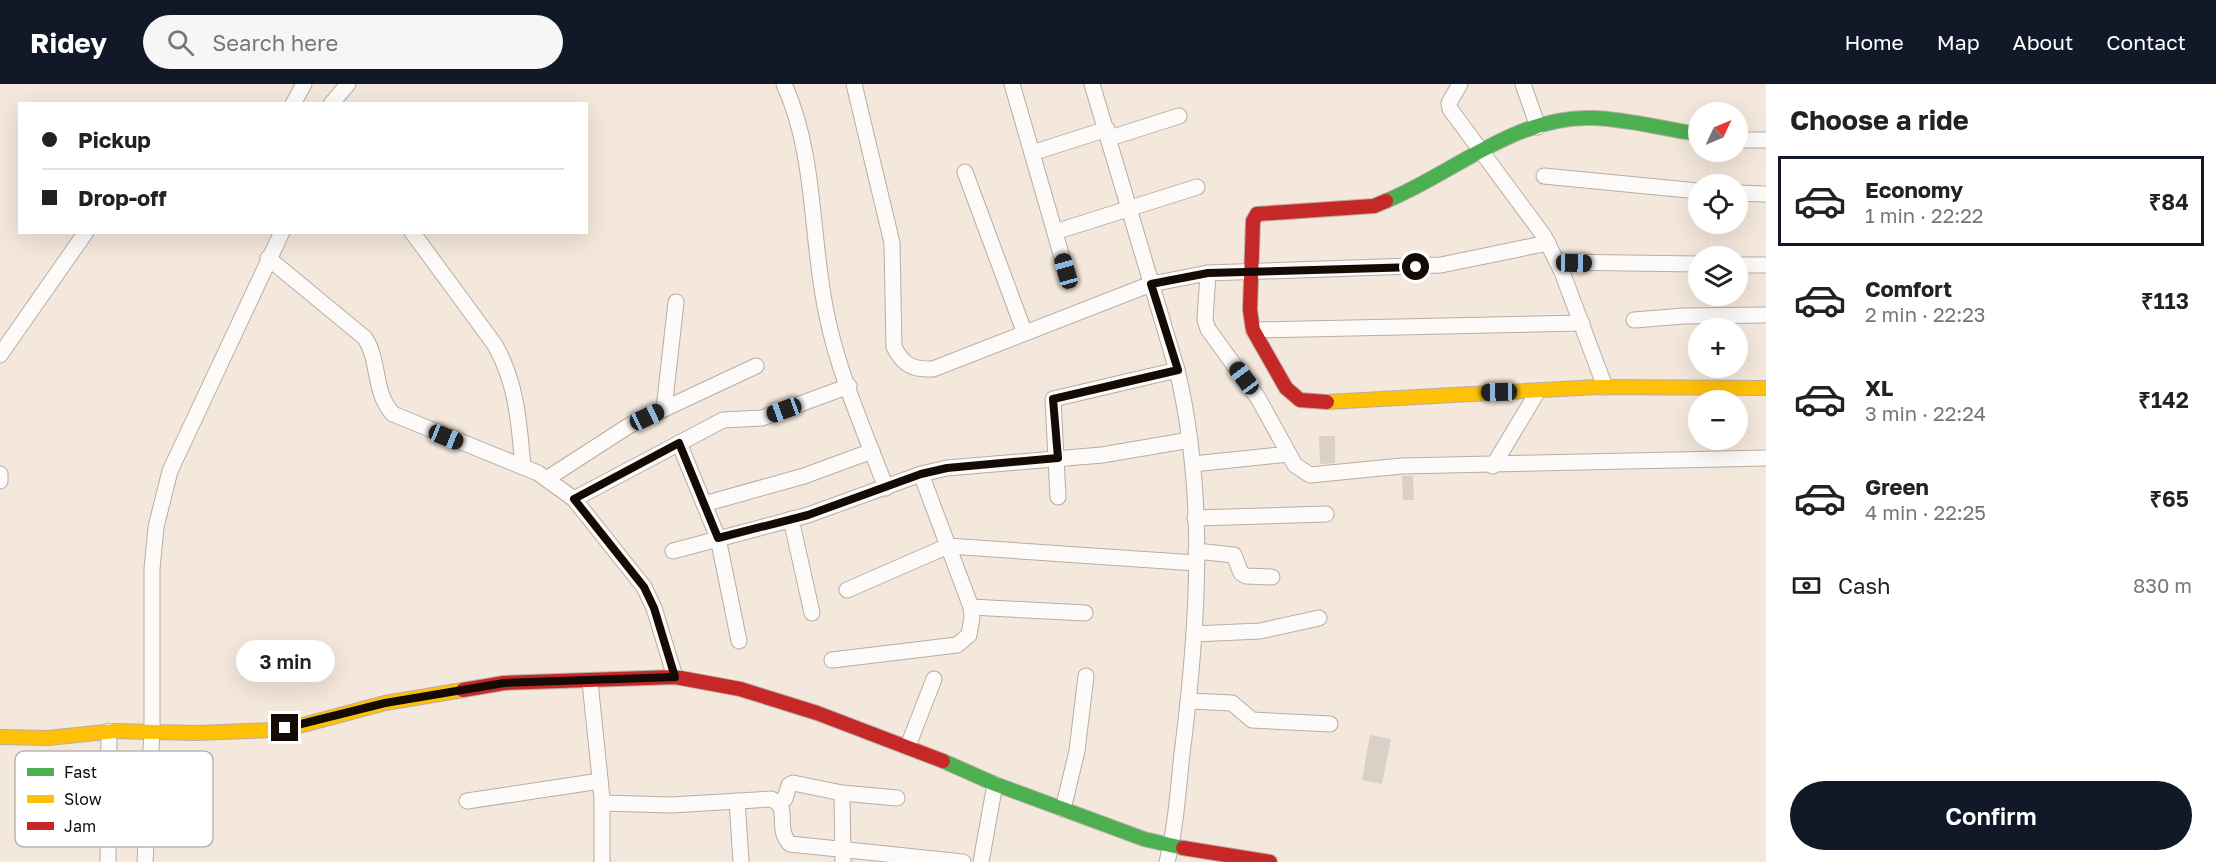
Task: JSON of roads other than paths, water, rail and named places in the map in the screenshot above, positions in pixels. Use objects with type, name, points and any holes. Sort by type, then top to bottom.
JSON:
[{"type":"street","points":[[294,102],[304,84]]},
{"type":"street","points":[[333,102],[348,84]]},
{"type":"street","points":[[784,84],[804,146],[826,315],[886,488]]},
{"type":"street","points":[[854,84],[892,243],[894,347],[900,359],[911,367],[933,369],[1024,331],[1151,284],[1208,273],[1442,266],[1548,243]]},
{"type":"street","points":[[1012,84],[1066,271]]},
{"type":"street","points":[[1092,84],[1178,370],[1193,464],[1196,557],[1190,701],[1167,862]]},
{"type":"street","points":[[1461,84],[1449,103],[1450,109],[1548,243],[1582,323],[1605,387]]},
{"type":"street","points":[[1523,84],[1538,126]]},
{"type":"street","points":[[1032,153],[1179,116]]},
{"type":"street","points":[[1688,132],[1593,118],[1538,126],[1481,150],[1396,197],[1374,206],[1257,214],[1253,221],[1254,273],[1250,310],[1254,330],[1286,388],[1300,400],[1307,402],[1605,387],[1766,388]]},
{"type":"street","points":[[1748,140],[1766,140]]},
{"type":"street","points":[[965,172],[1024,331]]},
{"type":"street","points":[[1544,177],[1688,190]]},
{"type":"street","points":[[1054,232],[1197,186]]},
{"type":"street","points":[[1748,193],[1766,194]]},
{"type":"street","points":[[0,355],[85,234]]},
{"type":"street","points":[[148,751],[152,569],[160,510],[170,471],[281,234]]},
{"type":"street","points":[[413,234],[495,345],[505,363],[518,405],[523,467]]},
{"type":"street","points":[[268,258],[365,338],[381,396],[393,414],[548,478],[574,499],[644,587],[654,608],[675,677]]},
{"type":"street","points":[[1557,262],[1688,264]]},
{"type":"street","points":[[1748,265],[1766,265]]},
{"type":"street","points":[[1208,273],[1205,320],[1208,328],[1258,398],[1289,454],[1303,472],[1317,476],[1402,466],[1493,466],[1766,458]]},
{"type":"street","points":[[664,409],[676,302]]},
{"type":"street","points":[[1634,320],[1684,316],[1766,315]]},
{"type":"street","points":[[1254,330],[1582,323]]},
{"type":"street","points":[[548,478],[630,425],[756,366]]},
{"type":"street","points":[[1059,497],[1053,399],[1178,370]]},
{"type":"street","points":[[574,499],[723,420],[762,418],[849,386]]},
{"type":"street","points":[[1493,466],[1538,391]]},
{"type":"street","points":[[673,551],[791,519],[921,474],[947,468],[1102,455],[1190,440]]},
{"type":"street","points":[[679,443],[718,538],[739,641]]},
{"type":"street","points":[[704,504],[804,476],[872,451]]},
{"type":"street","points":[[1193,464],[1289,454]]},
{"type":"street","points":[[0,474],[0,481]]},
{"type":"street","points":[[832,660],[957,645],[966,639],[971,629],[970,607],[921,474]]},
{"type":"street","points":[[1195,518],[1326,514]]},
{"type":"street","points":[[791,519],[812,613]]},
{"type":"street","points":[[847,590],[948,546],[1196,557],[1234,555],[1241,573],[1246,576],[1272,577]]},
{"type":"street","points":[[970,607],[1085,613]]},
{"type":"street","points":[[1194,634],[1249,632],[1319,618]]},
{"type":"street","points":[[1063,809],[1077,751],[1086,676]]},
{"type":"street","points":[[0,737],[48,738],[112,731],[272,730],[299,726],[385,703],[504,683],[590,682],[675,677],[740,689],[773,698],[908,746],[995,784],[1144,839],[1171,846],[1270,862]]},
{"type":"street","points":[[908,746],[934,679]]},
{"type":"street","points":[[590,682],[602,803],[602,862]]},
{"type":"street","points":[[1190,701],[1232,703],[1252,720],[1330,724]]},
{"type":"street","points":[[111,751],[112,731]]},
{"type":"street","points":[[467,801],[600,782]]},
{"type":"street","points":[[778,802],[785,799],[789,786],[794,783],[842,793],[897,798]]},
{"type":"street","points":[[981,862],[995,784]]},
{"type":"street","points":[[842,793],[843,856]]},
{"type":"street","points":[[602,803],[682,805],[771,799],[783,808],[784,837],[790,844],[843,856],[963,862]]},
{"type":"street","points":[[737,801],[741,862]]},
{"type":"street","points":[[108,847],[108,862]]},
{"type":"street","points":[[145,847],[145,862]]}]
